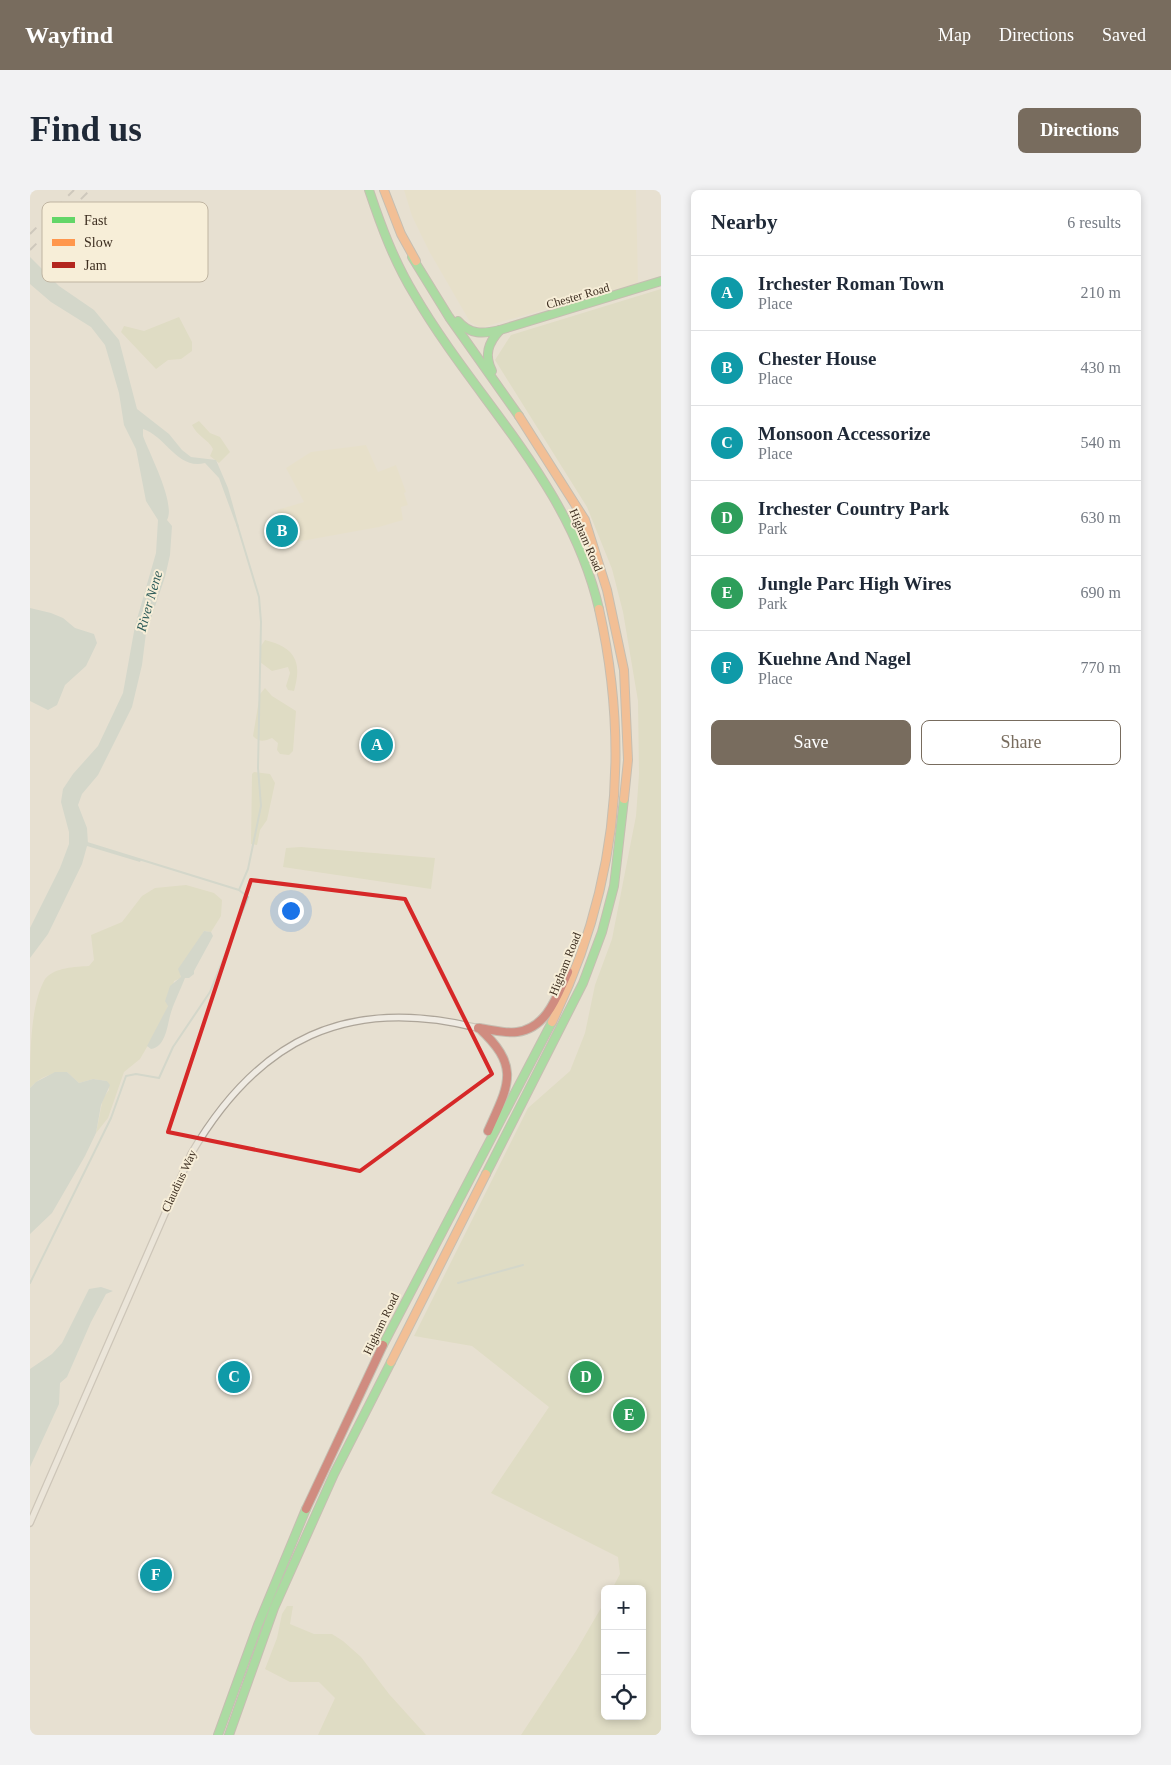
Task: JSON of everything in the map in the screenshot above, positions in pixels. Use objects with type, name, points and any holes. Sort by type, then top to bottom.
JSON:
[{"type":"main road","name":"Higham Road","points":[[218,1735],[249,1645],[300,1520],[344,1425],[400,1310],[552,1022],[577,968],[597,908],[612,828],[615,793],[614,713],[606,636],[586,562],[572,529],[543,476],[442,336],[405,278],[382,229],[369,190]]},
{"type":"main road","points":[[384,190],[412,257]]},
{"type":"main road","name":"Higham Road","points":[[229,1735],[274,1608],[334,1474],[584,983],[602,932],[614,886],[628,760],[624,670],[607,590],[585,520],[517,414],[448,317],[412,257]]},
{"type":"main road","name":"Chester Road","points":[[412,257],[423,268],[464,329],[476,334],[500,330],[661,281]]},
{"type":"main road","points":[[500,330],[489,343],[487,359],[506,390],[517,414]]},
{"type":"main road","points":[[478,1028],[517,1032],[531,1029],[544,1019],[597,908]]},
{"type":"main road","points":[[468,1184],[508,1083],[508,1066],[503,1053],[495,1041],[478,1028]]},
{"type":"street","name":"Claudius Way","points":[[30,1523],[191,1154],[225,1101],[248,1077],[278,1053],[308,1036],[336,1026],[375,1018],[415,1016],[478,1028]]},
{"type":"highlighted area","points":[[251,880],[405,899],[492,1074],[360,1171],[168,1132]]},
{"type":"shaded area","points":[[404,190],[636,190],[638,283],[479,327],[470,322],[429,251],[412,216]]},
{"type":"shaded area","points":[[366,445],[378,472],[396,465],[406,492],[404,493],[408,505],[401,507],[403,520],[379,527],[296,542],[294,526],[284,528],[282,515],[278,516],[277,510],[304,502],[286,468],[311,452]]},
{"type":"green space","points":[[661,289],[661,1735],[521,1735],[576,1651],[601,1608],[601,1720],[646,1720],[646,1585],[614,1585],[620,1574],[618,1557],[491,1493],[549,1407],[472,1346],[414,1336],[528,1108],[570,1071],[585,1033],[595,985],[612,939],[636,816],[639,774],[638,701],[623,612],[612,569],[587,507],[495,360],[511,335]]},
{"type":"green space","points":[[179,317],[192,342],[192,351],[181,359],[168,360],[156,369],[121,332],[124,326],[144,331]]},
{"type":"green space","points":[[199,421],[210,433],[220,437],[230,452],[219,463],[210,456],[213,449],[211,446],[192,425]]},
{"type":"green space","points":[[265,640],[283,647],[294,657],[297,680],[294,691],[288,690],[286,686],[290,673],[288,667],[272,671],[260,662],[261,646]]},
{"type":"green space","points":[[265,688],[272,696],[296,711],[293,751],[289,755],[280,754],[277,750],[278,743],[272,738],[262,741],[253,736],[260,694]]},
{"type":"green space","points":[[254,772],[270,774],[275,783],[267,820],[260,830],[257,845],[251,844],[252,774]]},
{"type":"green space","points":[[301,847],[435,858],[431,889],[283,867],[286,848]]},
{"type":"green space","points":[[186,885],[214,893],[222,900],[221,916],[211,932],[204,931],[180,973],[181,978],[174,981],[162,1021],[140,1059],[124,1072],[108,1118],[96,1133],[103,1098],[109,1090],[107,1081],[93,1079],[79,1083],[67,1072],[62,1072],[42,1078],[30,1088],[32,1032],[40,990],[45,979],[54,972],[66,968],[89,966],[94,960],[91,935],[122,922],[142,896],[155,888]]},
{"type":"green space","points":[[287,1606],[293,1606],[290,1624],[314,1634],[332,1634],[361,1657],[389,1694],[426,1735],[318,1735],[335,1698],[319,1682],[290,1682],[265,1669],[277,1638],[282,1614]]},
{"type":"water","name":"River Nene","points":[[30,257],[42,269],[42,282],[55,282],[94,310],[119,340],[137,409],[169,434],[182,450],[191,457],[216,460],[228,488],[239,527],[237,527],[219,478],[205,463],[195,464],[187,462],[151,433],[143,429],[143,436],[161,479],[168,503],[169,513],[167,520],[172,526],[170,555],[165,577],[146,633],[142,665],[132,707],[98,775],[82,794],[78,805],[87,828],[88,844],[141,860],[140,862],[87,846],[82,864],[48,934],[30,958],[30,928],[60,868],[69,844],[69,832],[61,802],[63,789],[73,774],[98,746],[123,693],[135,626],[156,553],[158,520],[146,501],[136,449],[124,425],[119,393],[105,345],[91,327],[51,302],[30,284]]},
{"type":"water","points":[[30,608],[51,613],[63,618],[75,628],[94,634],[97,643],[86,666],[65,685],[57,705],[48,710],[30,701]]},
{"type":"water","points":[[204,931],[211,932],[213,936],[194,974],[189,978],[185,978],[162,1041],[156,1048],[151,1049],[147,1046],[168,1006],[165,1001],[170,986],[181,977],[178,969]]},
{"type":"water","points":[[55,1072],[67,1072],[79,1083],[93,1079],[107,1081],[110,1085],[101,1105],[96,1133],[85,1156],[52,1213],[30,1234],[30,1088],[36,1082]]},
{"type":"water","points":[[101,1287],[113,1291],[106,1294],[91,1322],[67,1377],[60,1383],[59,1404],[30,1467],[30,1369],[52,1354],[62,1343],[89,1289]]},
{"type":"waterway","points":[[237,524],[259,597],[261,622],[258,768],[261,806],[248,869],[239,890]]},
{"type":"waterway","points":[[30,1283],[111,1118],[126,1076],[136,1074],[159,1078],[173,1047],[210,992],[248,897],[239,890],[87,843]]},
{"type":"waterway","points":[[458,1283],[523,1265]]},
{"type":"railway","points":[[62,202],[74,190]]},
{"type":"railway","points":[[78,202],[90,190]]},
{"type":"railway","points":[[30,234],[42,222]]},
{"type":"railway","points":[[30,250],[42,238]]},
{"type":"traffic: fast","points":[[369,190],[388,243],[414,294],[465,371],[544,482],[567,522],[585,564],[599,609]]},
{"type":"traffic: fast","points":[[412,257],[449,317],[519,416]]},
{"type":"traffic: fast","points":[[500,330],[661,281]]},
{"type":"traffic: fast","points":[[458,321],[472,331],[488,332],[500,330]]},
{"type":"traffic: fast","points":[[492,371],[488,360],[488,349],[500,330]]},
{"type":"traffic: fast","points":[[486,1174],[583,983],[602,932],[614,886],[624,799]]},
{"type":"traffic: fast","points":[[383,1345],[552,1022]]},
{"type":"traffic: fast","points":[[229,1735],[274,1608],[334,1474],[391,1362]]},
{"type":"traffic: fast","points":[[218,1735],[258,1625],[306,1509]]},
{"type":"traffic: slow","points":[[384,190],[401,234],[416,261]]},
{"type":"traffic: slow","points":[[519,416],[585,520],[607,590],[624,670],[628,760],[624,799]]},
{"type":"traffic: slow","points":[[552,1022],[574,972],[591,922],[604,871],[612,820],[615,768],[614,715],[609,662],[599,609]]},
{"type":"traffic: slow","points":[[391,1362],[486,1174]]},
{"type":"traffic: jam","points":[[478,1028],[502,1032],[517,1032],[536,1024],[550,1010],[568,972]]},
{"type":"traffic: jam","points":[[479,1028],[501,1054],[506,1065],[507,1077],[505,1088],[488,1131]]},
{"type":"traffic: jam","points":[[306,1509],[383,1345]]},
{"type":"place","name":"Chester House","points":[[282,531]]},
{"type":"place","name":"Irchester Roman Town","points":[[377,745]]},
{"type":"place","name":"Monsoon Accessorize","points":[[234,1377]]},
{"type":"place","name":"Irchester Country Park","points":[[586,1377]]},
{"type":"place","name":"Jungle Parc High Wires","points":[[629,1415]]},
{"type":"place","name":"Kuehne And Nagel","points":[[156,1575]]}]
